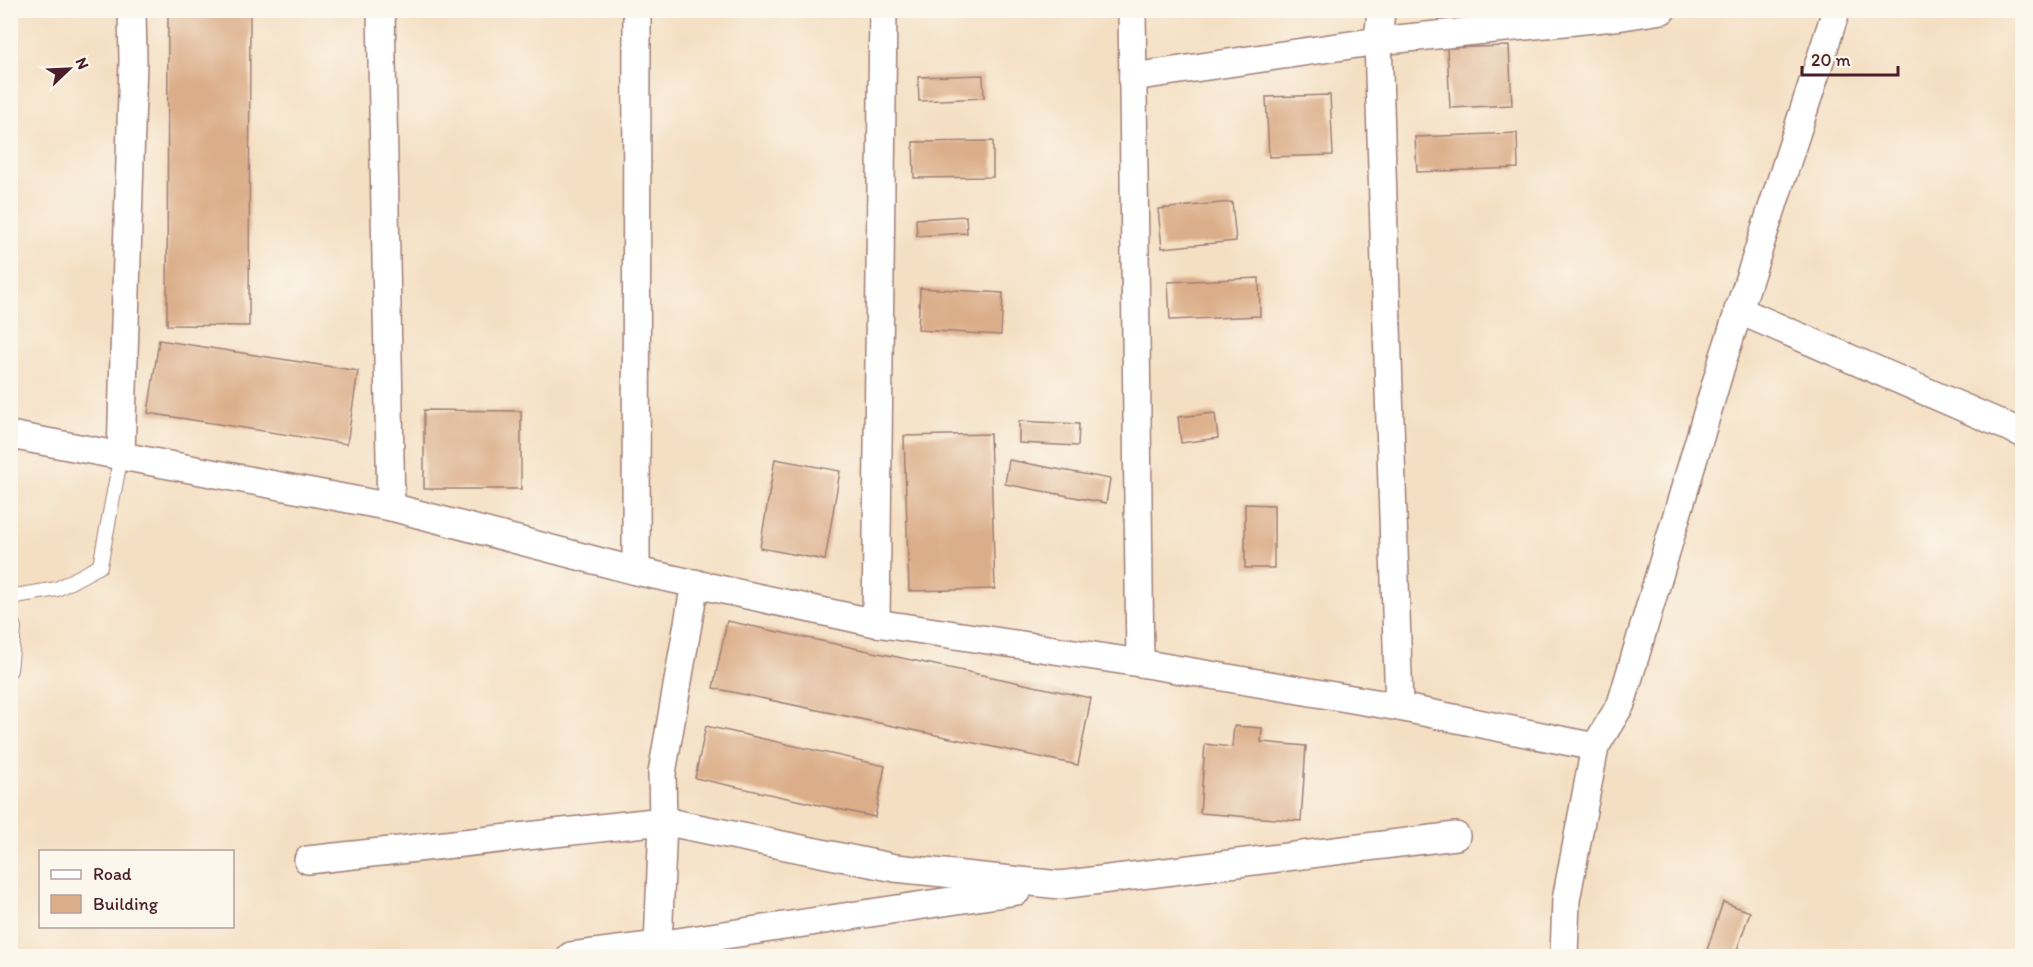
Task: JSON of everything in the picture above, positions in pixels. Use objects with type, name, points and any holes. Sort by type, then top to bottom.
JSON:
[{"type":"street","points":[[121,455],[133,61],[132,10]]},
{"type":"street","points":[[381,10],[391,507]]},
{"type":"street","points":[[636,571],[637,10]]},
{"type":"street","points":[[876,623],[883,10]]},
{"type":"street","points":[[1132,10],[1140,663]]},
{"type":"street","points":[[1380,10],[1378,41],[1399,707]]},
{"type":"street","points":[[1133,77],[1378,41],[1662,10]]},
{"type":"street","points":[[1564,957],[1566,900],[1595,747],[1621,704],[1738,310],[1835,14],[1834,10]]},
{"type":"street","points":[[1738,310],[2022,433]]},
{"type":"street","points":[[10,435],[391,507],[636,571],[876,623],[1140,663],[1399,707],[1595,747]]},
{"type":"street","points":[[658,945],[663,821],[662,773],[695,583]]},
{"type":"street","points":[[308,860],[663,821],[895,868],[1060,885]]},
{"type":"street","points":[[571,957],[1060,885],[1456,836]]},
{"type":"lane","points":[[10,597],[57,589],[100,566],[121,455]]},
{"type":"lane","points":[[10,616],[14,628],[10,670]]},
{"type":"building","points":[[168,10],[250,10],[249,326],[167,325]]},
{"type":"building","points":[[1509,46],[1512,105],[1450,108],[1447,48]]},
{"type":"building","points":[[983,75],[984,98],[919,101],[918,77]]},
{"type":"building","points":[[1330,95],[1333,155],[1269,157],[1266,97]]},
{"type":"building","points":[[1517,133],[1518,168],[1417,172],[1415,137]]},
{"type":"building","points":[[993,141],[993,177],[914,178],[913,142]]},
{"type":"building","points":[[1232,202],[1236,241],[1162,248],[1158,209]]},
{"type":"building","points":[[966,216],[967,233],[917,236],[916,219]]},
{"type":"building","points":[[1259,278],[1260,316],[1170,320],[1168,282]]},
{"type":"building","points":[[920,288],[1003,293],[1001,335],[918,330]]},
{"type":"building","points":[[159,340],[358,371],[347,444],[148,413]]},
{"type":"building","points":[[424,410],[521,411],[521,489],[424,489]]},
{"type":"building","points":[[1215,413],[1218,438],[1181,443],[1178,417]]},
{"type":"building","points":[[1019,421],[1079,424],[1078,446],[1019,443]]},
{"type":"building","points":[[990,434],[995,589],[909,591],[904,436]]},
{"type":"building","points":[[775,459],[840,471],[825,560],[760,548]]},
{"type":"building","points":[[1009,460],[1110,479],[1106,503],[1005,484]]},
{"type":"building","points":[[1245,504],[1274,505],[1274,568],[1245,568]]},
{"type":"building","points":[[727,621],[1091,698],[1078,765],[713,688]]},
{"type":"building","points":[[706,726],[885,766],[875,817],[695,778]]},
{"type":"building","points":[[1234,726],[1262,728],[1261,742],[1306,746],[1301,821],[1200,813],[1205,744],[1232,747]]},
{"type":"building","points":[[1723,902],[1750,912],[1735,956],[1705,956]]}]
